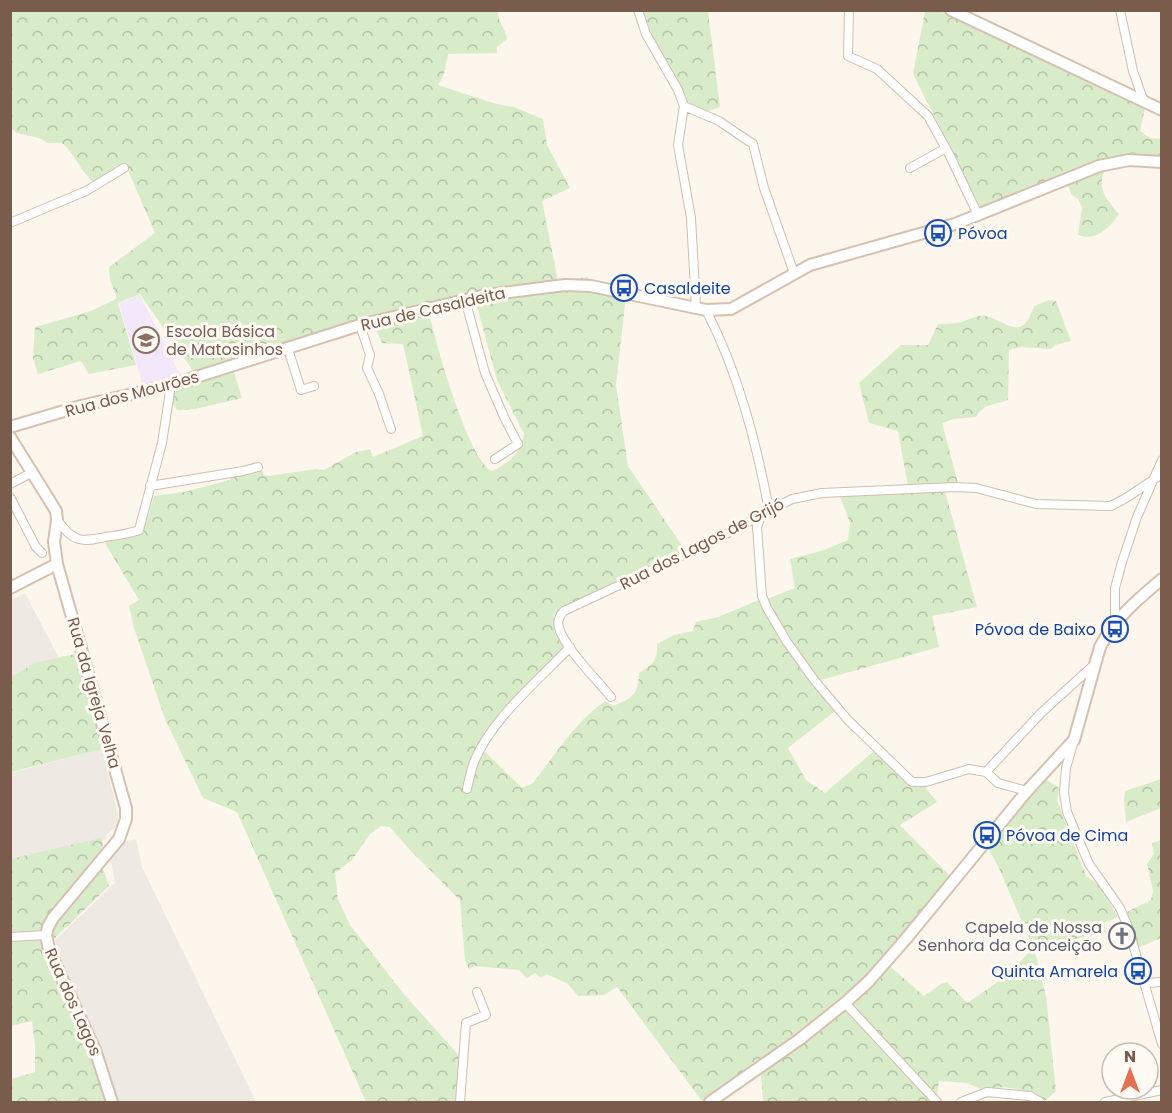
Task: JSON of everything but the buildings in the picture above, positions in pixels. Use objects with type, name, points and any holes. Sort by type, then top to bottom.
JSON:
[{"type":"street","points":[[638,10],[646,34],[678,90],[684,106],[678,145],[691,218],[701,308],[721,340],[738,387],[763,476],[769,510]]},
{"type":"street","points":[[849,10],[848,56],[877,69],[926,113],[946,147],[978,215]]},
{"type":"street","points":[[951,10],[1161,110]]},
{"type":"street","points":[[1120,10],[1133,71],[1144,102]]},
{"type":"street","points":[[684,106],[719,121],[753,144],[764,188],[794,273]]},
{"type":"street","points":[[910,168],[946,147]]},
{"type":"street","name":"Rua de Casaldeita","points":[[288,349],[360,325],[465,299],[574,285],[597,286],[701,308],[723,310],[738,306],[794,273],[826,260],[955,224],[1099,165],[1129,160],[1161,162]]},
{"type":"street","points":[[10,223],[86,191],[124,168]]},
{"type":"street","points":[[465,299],[485,373],[518,444],[495,459]]},
{"type":"street","points":[[360,325],[370,355],[367,368],[391,429]]},
{"type":"street","points":[[288,349],[301,390],[314,386]]},
{"type":"street","name":"Rua dos Mourões","points":[[10,428],[81,406],[171,385],[288,349]]},
{"type":"street","points":[[57,520],[77,539],[88,542],[126,535],[139,530],[162,443],[171,385]]},
{"type":"street","name":"Rua da Igreja Velha","points":[[10,437],[54,508],[57,520],[54,542],[57,564],[123,798],[126,819],[119,839],[53,918],[46,935]]},
{"type":"street","points":[[1115,622],[1115,588],[1122,562],[1161,460]]},
{"type":"street","points":[[150,486],[258,467]]},
{"type":"street","points":[[10,484],[33,472]]},
{"type":"street","name":"Rua dos Lagos de Grijó","points":[[611,697],[570,647],[558,627],[558,617],[564,611],[639,577],[792,499],[822,493],[955,487],[976,488],[1035,504],[1111,506],[1161,474]]},
{"type":"street","points":[[10,497],[36,547],[42,553]]},
{"type":"street","points":[[761,516],[757,527],[762,596],[767,609],[801,661],[848,720],[912,782],[926,782],[969,769],[986,772],[998,783],[1028,791]]},
{"type":"street","points":[[10,588],[57,564]]},
{"type":"street","points":[[1161,579],[1115,622],[1100,647],[1066,768],[1064,793],[1067,812],[1089,864],[1120,908],[1128,927],[1161,1044]]},
{"type":"street","points":[[467,789],[474,761],[490,733],[570,647]]},
{"type":"street","points":[[986,772],[1041,713],[1096,663]]},
{"type":"street","points":[[710,1102],[845,1003],[869,981],[1028,791],[1074,740]]},
{"type":"street","name":"Rua dos Lagos","points":[[10,937],[46,935],[49,950],[95,1050],[112,1102]]},
{"type":"street","points":[[1144,983],[1161,982]]},
{"type":"street","points":[[460,1102],[466,1023],[486,1015],[477,992]]},
{"type":"street","points":[[845,1003],[937,1102]]},
{"type":"street","points":[[1105,1102],[1161,1090]]},
{"type":"street","points":[[961,1102],[987,1092],[1030,1096],[1040,1102]]},
{"type":"shaded area","name":"Escola Básica de Matosinhos","points":[[140,295],[181,377],[143,387],[119,303]]},
{"type":"shaded area","points":[[25,593],[61,662],[11,681],[11,601]]},
{"type":"shaded area","points":[[102,749],[118,814],[117,826],[106,835],[107,839],[11,859],[11,773]]},
{"type":"shaded area","points":[[136,839],[142,867],[256,1102],[115,1102],[99,1052],[52,943],[115,883],[110,857],[122,842]]},
{"type":"green space","points":[[10,11],[498,11],[507,39],[497,47],[497,53],[448,54],[444,74],[438,85],[496,104],[514,107],[543,119],[547,145],[570,188],[542,201],[558,281],[588,277],[592,289],[626,295],[616,385],[628,466],[685,550],[570,605],[554,615],[555,623],[566,647],[517,699],[481,748],[522,788],[533,783],[566,739],[594,709],[605,701],[613,706],[633,695],[636,691],[639,673],[651,665],[655,658],[657,644],[674,635],[693,631],[696,622],[718,617],[795,588],[790,559],[824,550],[848,540],[850,523],[839,494],[908,487],[898,431],[869,423],[859,383],[901,345],[928,345],[938,324],[957,323],[985,316],[1013,327],[1019,327],[1029,318],[1034,306],[1049,300],[1056,301],[1071,341],[1055,345],[1051,349],[1021,347],[1009,350],[1008,400],[986,407],[976,417],[954,419],[942,423],[958,483],[943,484],[977,607],[932,616],[939,647],[821,680],[822,688],[835,711],[788,748],[806,780],[825,793],[874,751],[906,779],[925,787],[937,802],[900,825],[950,876],[882,959],[924,996],[947,982],[967,1003],[1008,975],[1033,948],[999,868],[987,846],[1044,778],[1059,788],[1057,800],[1086,876],[1099,885],[1118,917],[1104,923],[1106,932],[1034,948],[1046,996],[1056,1091],[1046,1100],[1022,1090],[1004,1087],[983,1090],[967,1083],[939,1081],[936,1102],[763,1102],[760,1059],[702,1101],[617,987],[604,995],[578,996],[568,984],[547,974],[540,978],[535,973],[527,978],[519,970],[475,966],[469,969],[465,960],[460,900],[390,827],[381,826],[370,834],[352,860],[335,873],[338,899],[350,925],[403,993],[462,1059],[461,1102],[366,1102],[237,812],[203,798],[165,719],[134,628],[129,606],[139,600],[106,545],[106,541],[143,533],[154,496],[184,492],[230,480],[231,476],[261,468],[264,475],[268,476],[316,469],[324,470],[356,452],[370,449],[373,457],[423,436],[403,344],[382,343],[370,317],[231,363],[242,398],[195,409],[177,410],[171,400],[176,387],[191,374],[191,368],[140,294],[118,303],[136,365],[89,374],[81,361],[38,374],[33,358],[35,327],[91,311],[117,298],[110,280],[109,267],[155,233],[127,168],[121,165],[93,182],[62,143],[47,143],[39,138],[17,133],[11,128]],"holes":[[[475,291],[476,303],[497,380],[524,434],[520,447],[513,457],[492,471],[472,445],[462,421],[443,366],[427,303]]]},
{"type":"green space","points":[[643,11],[708,11],[720,107],[706,112],[683,97],[663,60]]},
{"type":"green space","points":[[925,11],[938,11],[961,17],[1145,108],[1140,131],[1150,138],[1161,139],[1161,159],[1107,161],[1102,178],[1102,189],[1119,214],[1107,228],[1091,237],[1078,235],[1082,207],[1078,199],[1072,195],[1064,177],[981,209],[913,74]]},
{"type":"green space","points":[[84,652],[109,727],[107,748],[11,772],[11,677],[35,663]]},
{"type":"green space","points":[[1161,779],[1161,808],[1126,822],[1125,791]]},
{"type":"green space","points":[[101,838],[103,842],[102,866],[109,886],[52,941],[41,944],[61,989],[81,1022],[108,1102],[11,1102],[11,1079],[35,1072],[35,1044],[32,1021],[11,1026],[10,859]]},
{"type":"green space","points":[[1161,840],[1161,938],[1137,948],[1127,912],[1151,900],[1153,891],[1147,864],[1154,854],[1152,843]]},
{"type":"place","name":"Póvoa","points":[[938,233]]},
{"type":"place","name":"Casaldeite","points":[[624,288]]},
{"type":"place","name":"Escola Básica de Matosinhos","points":[[146,340]]},
{"type":"place","name":"Póvoa de Baixo","points":[[1115,629]]},
{"type":"place","name":"Póvoa de Cima","points":[[987,835]]},
{"type":"place","name":"Capela de Nossa Senhora da Conceição","points":[[1122,936]]},
{"type":"place","name":"Quinta Amarela","points":[[1138,971]]}]
